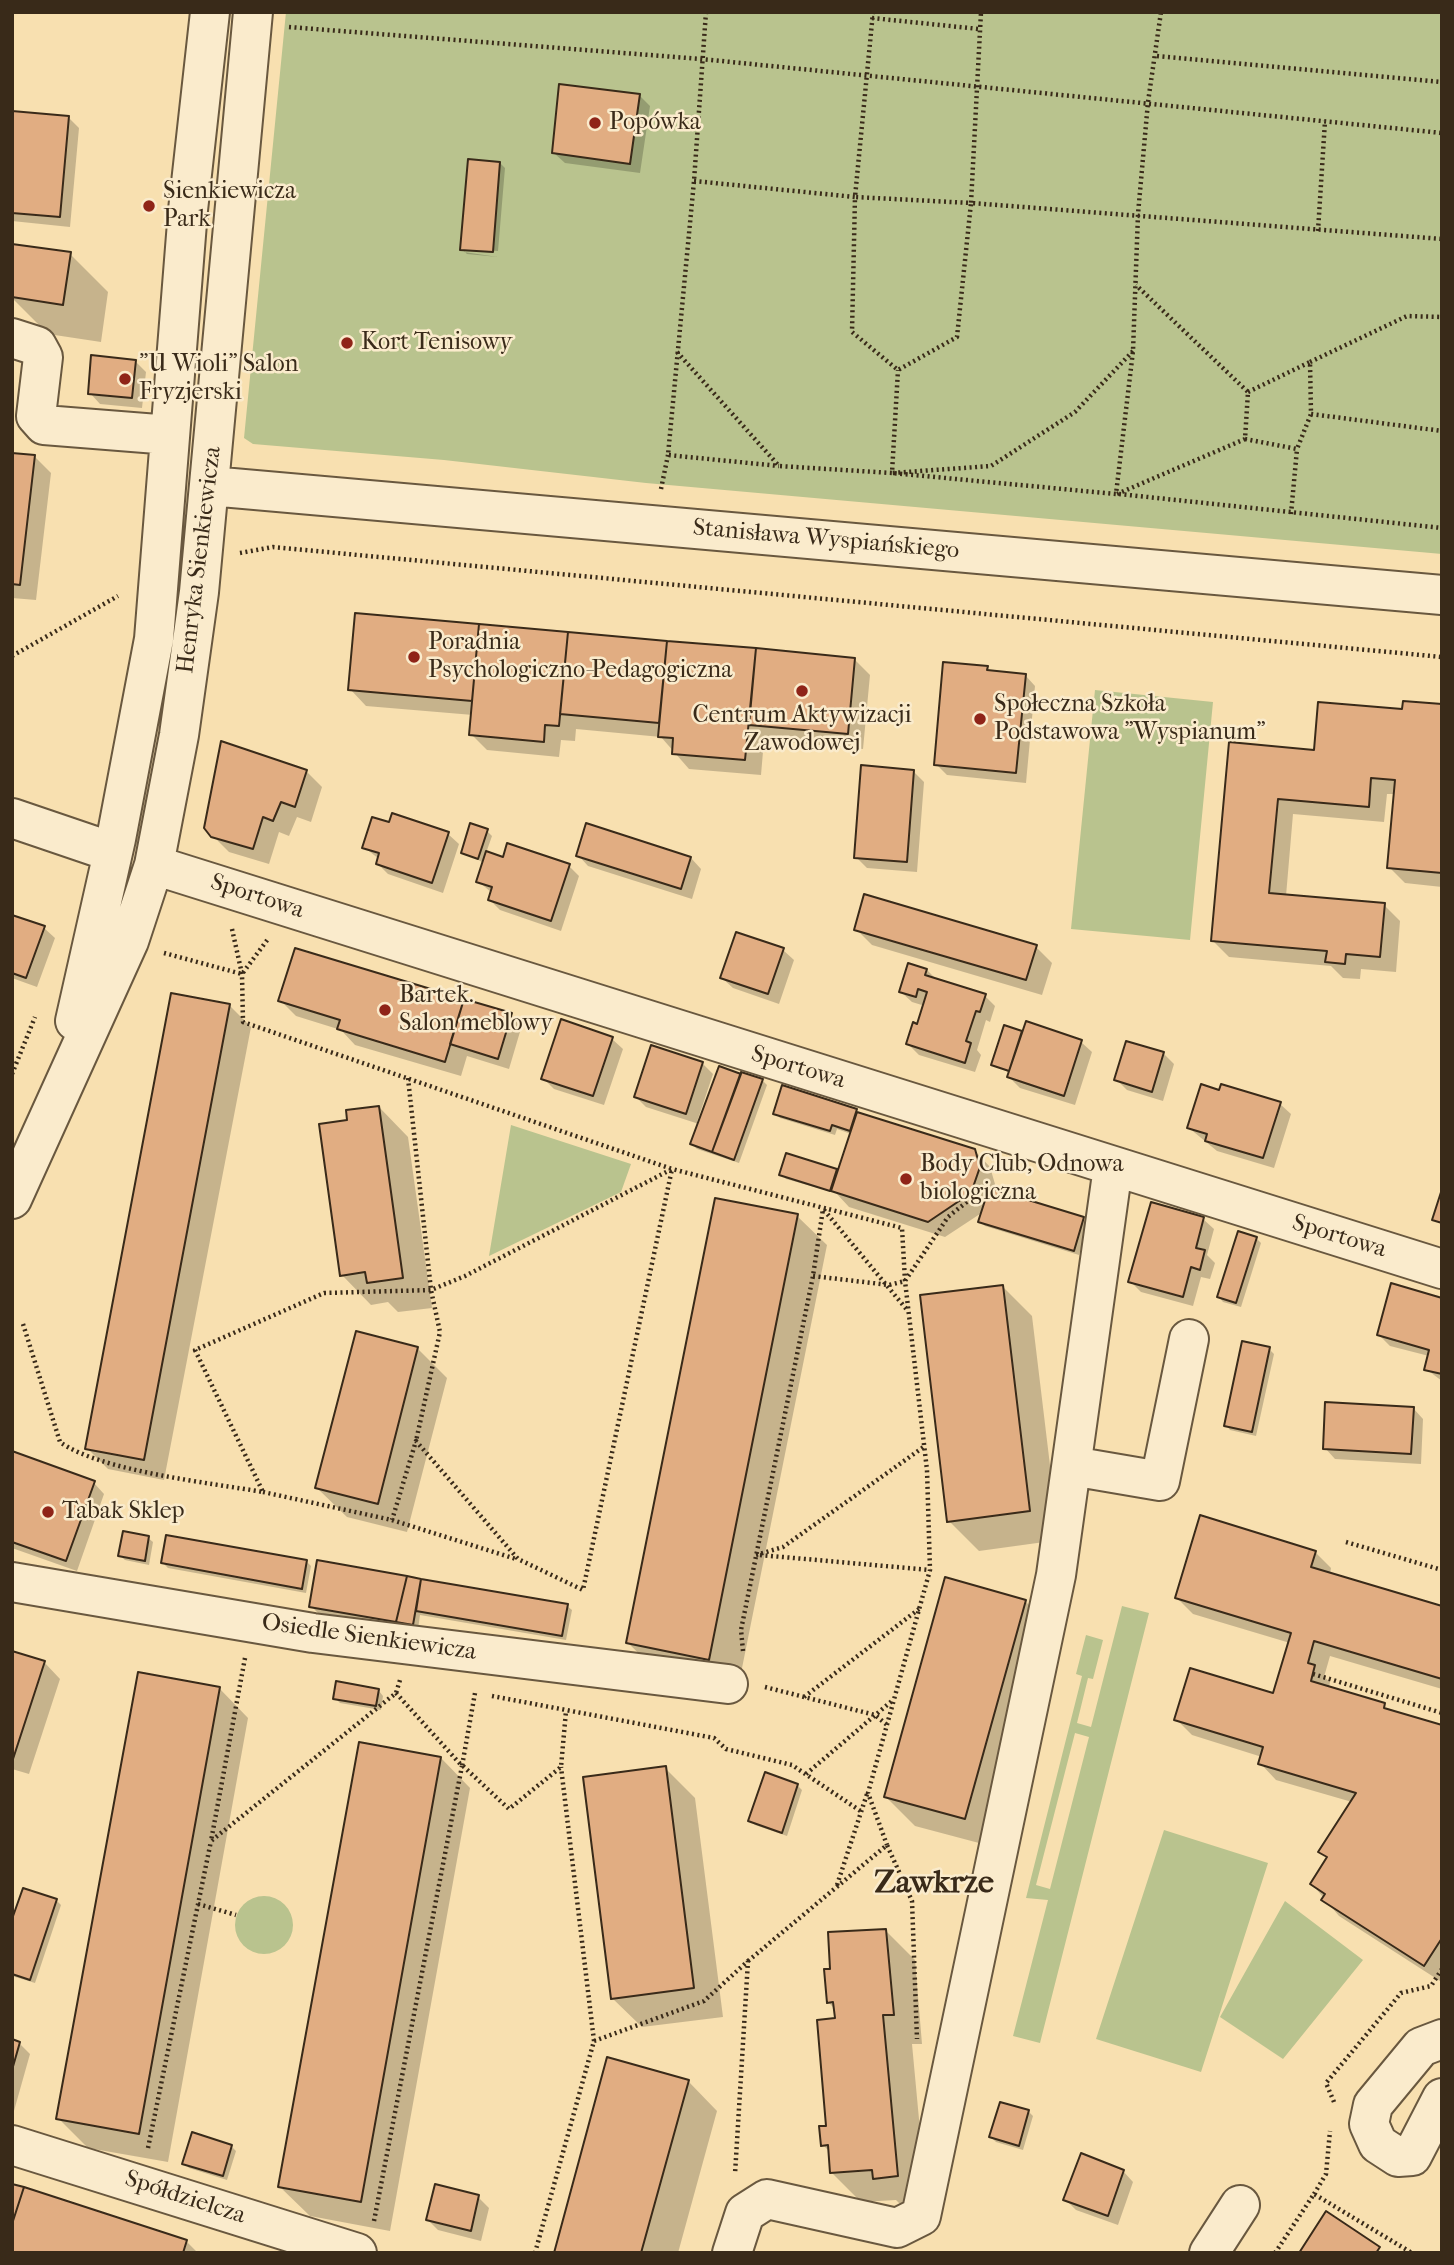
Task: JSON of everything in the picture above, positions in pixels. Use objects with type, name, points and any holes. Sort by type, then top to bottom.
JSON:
[{"type":"street","name":"Henryka Sienkiewicza","points":[[61,1087],[155,639],[188,210],[210,12]]},
{"type":"street","name":"Henryka Sienkiewicza","points":[[12,1199],[129,941],[154,865],[179,735],[269,20]]},
{"type":"street","points":[[12,338],[37,346],[43,357],[36,416],[44,425],[170,435]]},
{"type":"street","name":"Stanisława Wyspiańskiego","points":[[210,486],[1442,595]]},
{"type":"street","points":[[12,818],[112,852]]},
{"type":"street","name":"Sportowa","points":[[154,865],[1442,1269]]},
{"type":"street","points":[[732,2253],[745,2213],[767,2199],[897,2228],[921,2216],[1056,1575],[1113,1167]]},
{"type":"street","points":[[1072,1466],[1160,1481],[1189,1339]]},
{"type":"street","name":"Osiedle Sienkiewicza","points":[[12,1582],[313,1633],[743,1675]]},
{"type":"street","points":[[1442,2039],[1421,2047],[1373,2105],[1369,2124],[1378,2144],[1398,2157],[1412,2156],[1442,2098]]},
{"type":"street","name":"Spółdzielcza","points":[[12,2145],[141,2183],[365,2240]]},
{"type":"street","points":[[1209,2253],[1240,2205]]},
{"type":"path","points":[[660,493],[668,455],[694,181],[706,12]]},
{"type":"path","points":[[898,370],[957,337],[971,203],[981,12]]},
{"type":"path","points":[[1116,494],[1133,351],[1138,215],[1148,102],[1157,56],[1161,12]]},
{"type":"path","points":[[898,370],[852,331],[855,197],[872,15],[979,29]]},
{"type":"path","points":[[269,20],[701,59],[865,78],[1148,102],[1442,133]]},
{"type":"path","points":[[1157,56],[1442,82]]},
{"type":"path","points":[[1318,231],[1325,121]]},
{"type":"path","points":[[694,181],[855,197],[971,203],[1442,239]]},
{"type":"path","points":[[1136,285],[1248,392],[1245,439]]},
{"type":"path","points":[[1248,392],[1407,316],[1442,317]]},
{"type":"path","points":[[892,473],[991,466],[1075,412],[1133,351]]},
{"type":"path","points":[[677,352],[779,466]]},
{"type":"path","points":[[1291,514],[1297,449],[1311,414],[1310,362]]},
{"type":"path","points":[[892,473],[898,370]]},
{"type":"path","points":[[1311,414],[1442,431]]},
{"type":"path","points":[[1116,494],[1245,439],[1297,449]]},
{"type":"path","points":[[668,455],[1116,494],[1442,528]]},
{"type":"path","points":[[236,562],[240,553],[273,547],[1442,657]]},
{"type":"path","points":[[12,656],[120,595]]},
{"type":"path","points":[[229,920],[242,974],[243,1022],[672,1169],[902,1228],[905,1281],[925,1446],[930,1570],[868,1793],[836,1887]]},
{"type":"path","points":[[392,1520],[416,1441],[440,1332],[431,1290],[408,1078]]},
{"type":"path","points":[[263,1492],[195,1350],[324,1293],[431,1290],[465,1276],[672,1169]]},
{"type":"path","points":[[23,1324],[60,1441],[76,1453],[158,1473],[392,1520],[518,1559],[583,1590],[672,1169]]},
{"type":"path","points":[[813,1276],[889,1285],[905,1281],[948,1217],[984,1188]]},
{"type":"path","points":[[824,1209],[813,1276],[741,1630],[743,1675],[804,1697],[876,1715],[887,1725]]},
{"type":"path","points":[[824,1209],[909,1312]]},
{"type":"path","points":[[416,1441],[518,1559]]},
{"type":"path","points":[[756,1555],[783,1547],[925,1446]]},
{"type":"path","points":[[1346,1542],[1442,1570]]},
{"type":"path","points":[[756,1555],[930,1570]]},
{"type":"path","points":[[804,1697],[919,1609]]},
{"type":"path","points":[[141,2183],[211,1840],[246,1650]]},
{"type":"path","points":[[1312,1674],[1442,1713]]},
{"type":"path","points":[[211,1840],[396,1693],[401,1678]]},
{"type":"path","points":[[396,1693],[462,1766],[509,1809],[561,1767]]},
{"type":"path","points":[[365,2240],[475,1693]]},
{"type":"path","points":[[806,1774],[894,1700]]},
{"type":"path","points":[[535,2253],[594,2041],[561,1767],[566,1711]]},
{"type":"path","points":[[714,1738],[726,1749],[792,1765],[862,1812]]},
{"type":"path","points":[[868,1793],[912,1901],[918,2049]]},
{"type":"path","points":[[594,2041],[704,2001],[887,1845]]},
{"type":"path","points":[[198,1904],[236,1915]]},
{"type":"path","points":[[745,2213],[733,2192],[748,1961]]},
{"type":"path","points":[[1275,2253],[1314,2194],[1412,2253]]},
{"type":"green space","points":[[286,12],[1442,12],[1442,554],[646,483],[444,460],[253,444],[244,438]]},
{"type":"green space","points":[[1095,690],[1213,702],[1190,940],[1071,929]]},
{"type":"green space","points":[[511,1125],[631,1164],[621,1192],[489,1256]]},
{"type":"green space","points":[[1122,1606],[1149,1613],[1040,2043],[1013,2036],[1048,1900],[1026,1898],[1082,1676],[1076,1674],[1086,1635],[1103,1640],[1093,1679],[1088,1678],[1077,1723],[1091,1727]],"holes":[[[1075,1733],[1089,1737],[1050,1889],[1036,1885]]]},
{"type":"green space","points":[[1164,1830],[1268,1863],[1201,2072],[1096,2039]]},
{"type":"green space","points":[[258,1896],[270,1896],[285,1904],[293,1919],[293,1931],[285,1946],[270,1954],[258,1954],[243,1946],[235,1931],[235,1919],[243,1904]]},
{"type":"green space","points":[[1285,1901],[1363,1960],[1283,2059],[1220,2017]]},
{"type":"building","name":"Popówka","points":[[559,84],[640,94],[630,164],[552,153]]},
{"type":"building","points":[[12,111],[69,116],[60,217],[12,213]]},
{"type":"building","points":[[468,159],[500,162],[493,252],[460,250]]},
{"type":"building","points":[[12,244],[71,252],[63,305],[12,297]]},
{"type":"building","points":[[91,355],[136,360],[132,398],[88,394]]},
{"type":"building","points":[[12,453],[35,455],[20,585],[12,584]]},
{"type":"building","name":"Poradnia Psychologiczno-Pedagogiczna","points":[[355,613],[479,624],[472,701],[348,690]]},
{"type":"building","points":[[479,624],[568,632],[559,726],[545,725],[544,742],[469,735]]},
{"type":"building","points":[[568,632],[667,641],[659,723],[560,714]]},
{"type":"building","points":[[667,641],[756,648],[745,760],[672,754],[673,738],[658,737]]},
{"type":"building","name":"Centrum Aktywizacji Zawodowej","points":[[756,648],[855,658],[848,734],[749,725]]},
{"type":"building","name":"Społeczna Szkoła Podstawowa \"Wyspianum\"","points":[[943,662],[988,666],[987,670],[1026,674],[1016,773],[934,765]]},
{"type":"building","points":[[1403,701],[1442,704],[1442,873],[1387,868],[1395,780],[1371,778],[1369,807],[1278,799],[1269,893],[1385,903],[1380,957],[1346,954],[1345,964],[1325,962],[1327,951],[1211,941],[1229,742],[1314,750],[1318,702],[1402,709]]},
{"type":"building","points":[[221,741],[307,770],[295,807],[281,802],[273,821],[263,817],[253,849],[211,837],[204,828]]},
{"type":"building","points":[[861,765],[914,770],[907,862],[854,858]]},
{"type":"building","points":[[392,813],[449,832],[432,883],[376,864],[379,853],[362,848],[372,817],[389,822]]},
{"type":"building","points":[[470,823],[488,829],[478,859],[461,853]]},
{"type":"building","points":[[586,823],[691,857],[681,889],[576,856]]},
{"type":"building","points":[[507,843],[570,864],[551,921],[488,900],[492,887],[476,882],[486,851],[503,857]]},
{"type":"building","points":[[864,894],[1037,945],[1026,980],[854,930]]},
{"type":"building","points":[[12,915],[45,926],[26,978],[12,973]]},
{"type":"building","points":[[736,932],[784,948],[768,994],[720,978]]},
{"type":"building","name":"Bartek. Salon meblowy","points":[[295,948],[464,999],[445,1062],[337,1029],[340,1020],[278,1001]]},
{"type":"building","points":[[908,963],[927,969],[925,975],[986,994],[980,1012],[976,1011],[966,1041],[971,1043],[965,1063],[906,1044],[913,1022],[917,1024],[927,992],[918,989],[916,997],[899,992]]},
{"type":"building","points":[[171,993],[230,1004],[144,1460],[85,1449]]},
{"type":"building","points":[[464,999],[512,1013],[498,1059],[450,1044]]},
{"type":"building","points":[[561,1019],[613,1037],[593,1096],[541,1079]]},
{"type":"building","points":[[1026,1021],[1082,1040],[1064,1096],[1007,1077]]},
{"type":"building","points":[[1004,1025],[1022,1031],[1009,1071],[991,1065]]},
{"type":"building","points":[[1126,1041],[1164,1052],[1152,1092],[1114,1080]]},
{"type":"building","points":[[651,1045],[703,1062],[686,1114],[634,1097]]},
{"type":"building","points":[[719,1066],[741,1074],[712,1152],[690,1144]]},
{"type":"building","points":[[741,1072],[763,1079],[734,1160],[712,1152]]},
{"type":"building","points":[[1201,1084],[1219,1090],[1221,1084],[1281,1102],[1263,1158],[1205,1141],[1207,1134],[1187,1128]]},
{"type":"building","points":[[782,1085],[857,1109],[850,1131],[832,1125],[830,1131],[773,1114]]},
{"type":"building","points":[[379,1106],[403,1278],[367,1283],[365,1272],[340,1276],[319,1124],[347,1120],[346,1110]]},
{"type":"building","name":"Body Club, Odnowa biologiczna","points":[[857,1112],[975,1149],[980,1167],[971,1193],[928,1222],[831,1191]]},
{"type":"building","points":[[786,1153],[837,1169],[830,1191],[779,1175]]},
{"type":"building","points":[[989,1188],[1084,1217],[1074,1251],[978,1222]]},
{"type":"building","points":[[1442,1189],[1442,1223],[1432,1220]]},
{"type":"building","points":[[715,1198],[798,1214],[709,1660],[626,1643]]},
{"type":"building","points":[[1151,1202],[1204,1217],[1196,1248],[1205,1250],[1200,1270],[1191,1267],[1183,1297],[1128,1282]]},
{"type":"building","points":[[1238,1231],[1257,1237],[1236,1303],[1217,1297]]},
{"type":"building","points":[[1391,1283],[1442,1298],[1442,1374],[1424,1370],[1429,1350],[1377,1335]]},
{"type":"building","points":[[1003,1285],[1030,1511],[947,1522],[920,1295]]},
{"type":"building","points":[[356,1331],[418,1347],[378,1504],[315,1488]]},
{"type":"building","points":[[1242,1341],[1270,1347],[1252,1432],[1224,1426]]},
{"type":"building","points":[[1325,1402],[1414,1407],[1411,1454],[1323,1449]]},
{"type":"building","name":"Tabak Sklep","points":[[12,1451],[95,1481],[66,1561],[12,1542]]},
{"type":"building","points":[[1200,1515],[1316,1551],[1311,1567],[1442,1606],[1442,1679],[1314,1641],[1308,1663],[1315,1665],[1311,1681],[1385,1703],[1384,1708],[1442,1725],[1442,1938],[1424,1966],[1321,1900],[1325,1894],[1310,1884],[1327,1857],[1318,1852],[1356,1793],[1258,1764],[1263,1747],[1174,1720],[1190,1668],[1273,1693],[1291,1633],[1175,1598]]},
{"type":"building","points":[[123,1531],[149,1536],[145,1561],[118,1556]]},
{"type":"building","points":[[166,1535],[307,1560],[302,1589],[161,1563]]},
{"type":"building","points":[[317,1560],[407,1576],[396,1622],[309,1607]]},
{"type":"building","points":[[407,1576],[421,1579],[413,1625],[396,1622]]},
{"type":"building","points":[[945,1577],[1026,1600],[965,1819],[884,1797]]},
{"type":"building","points":[[421,1579],[568,1604],[562,1636],[416,1611]]},
{"type":"building","points":[[12,1651],[45,1661],[13,1759],[12,1759]]},
{"type":"building","points":[[138,1672],[220,1687],[139,2134],[56,2119]]},
{"type":"building","points":[[336,1681],[379,1689],[376,1706],[333,1699]]},
{"type":"building","points":[[359,1742],[441,1757],[361,2202],[278,2187]]},
{"type":"building","points":[[666,1766],[694,1988],[611,1999],[583,1777]]},
{"type":"building","points":[[765,1772],[798,1784],[782,1833],[748,1821]]},
{"type":"building","points":[[23,1888],[57,1899],[30,1980],[12,1974],[12,1919]]},
{"type":"building","points":[[886,1929],[894,2015],[883,2015],[898,2176],[873,2179],[872,2170],[830,2173],[828,2145],[821,2146],[819,2126],[826,2126],[817,2020],[835,2018],[833,2002],[827,2003],[824,1969],[830,1969],[828,1932]]},
{"type":"building","points":[[12,2039],[20,2042],[12,2070]]},
{"type":"building","points":[[607,2057],[689,2080],[641,2253],[554,2253]]},
{"type":"building","points":[[1000,2102],[1029,2110],[1019,2146],[989,2137]]},
{"type":"building","points":[[192,2132],[232,2145],[223,2176],[182,2164]]},
{"type":"building","points":[[1081,2153],[1124,2170],[1108,2216],[1063,2200]]},
{"type":"building","points":[[12,2184],[24,2187],[12,2224]]},
{"type":"building","points":[[435,2184],[479,2195],[471,2231],[426,2220]]},
{"type":"building","points":[[24,2187],[187,2240],[183,2253],[12,2253],[12,2224]]},
{"type":"building","points":[[1326,2211],[1380,2247],[1376,2253],[1299,2253]]},
{"type":"place","name":"Popówka","points":[[595,123]]},
{"type":"place","name":"Sienkiewicza Park","points":[[149,206]]},
{"type":"place","name":"Kort Tenisowy","points":[[347,343]]},
{"type":"place","name":"\"U Wioli\" Salon Fryzjerski","points":[[125,379]]},
{"type":"place","name":"Poradnia Psychologiczno-Pedagogiczna","points":[[414,657]]},
{"type":"place","name":"Centrum Aktywizacji Zawodowej","points":[[802,691]]},
{"type":"place","name":"Społeczna Szkoła Podstawowa \"Wyspianum\"","points":[[980,719]]},
{"type":"place","name":"Bartek. Salon meblowy","points":[[385,1010]]},
{"type":"place","name":"Body Club, Odnowa biologiczna","points":[[906,1179]]},
{"type":"place","name":"Tabak Sklep","points":[[48,1512]]},
{"type":"district","name":"Zawkrze","points":[[934,1884]]}]
